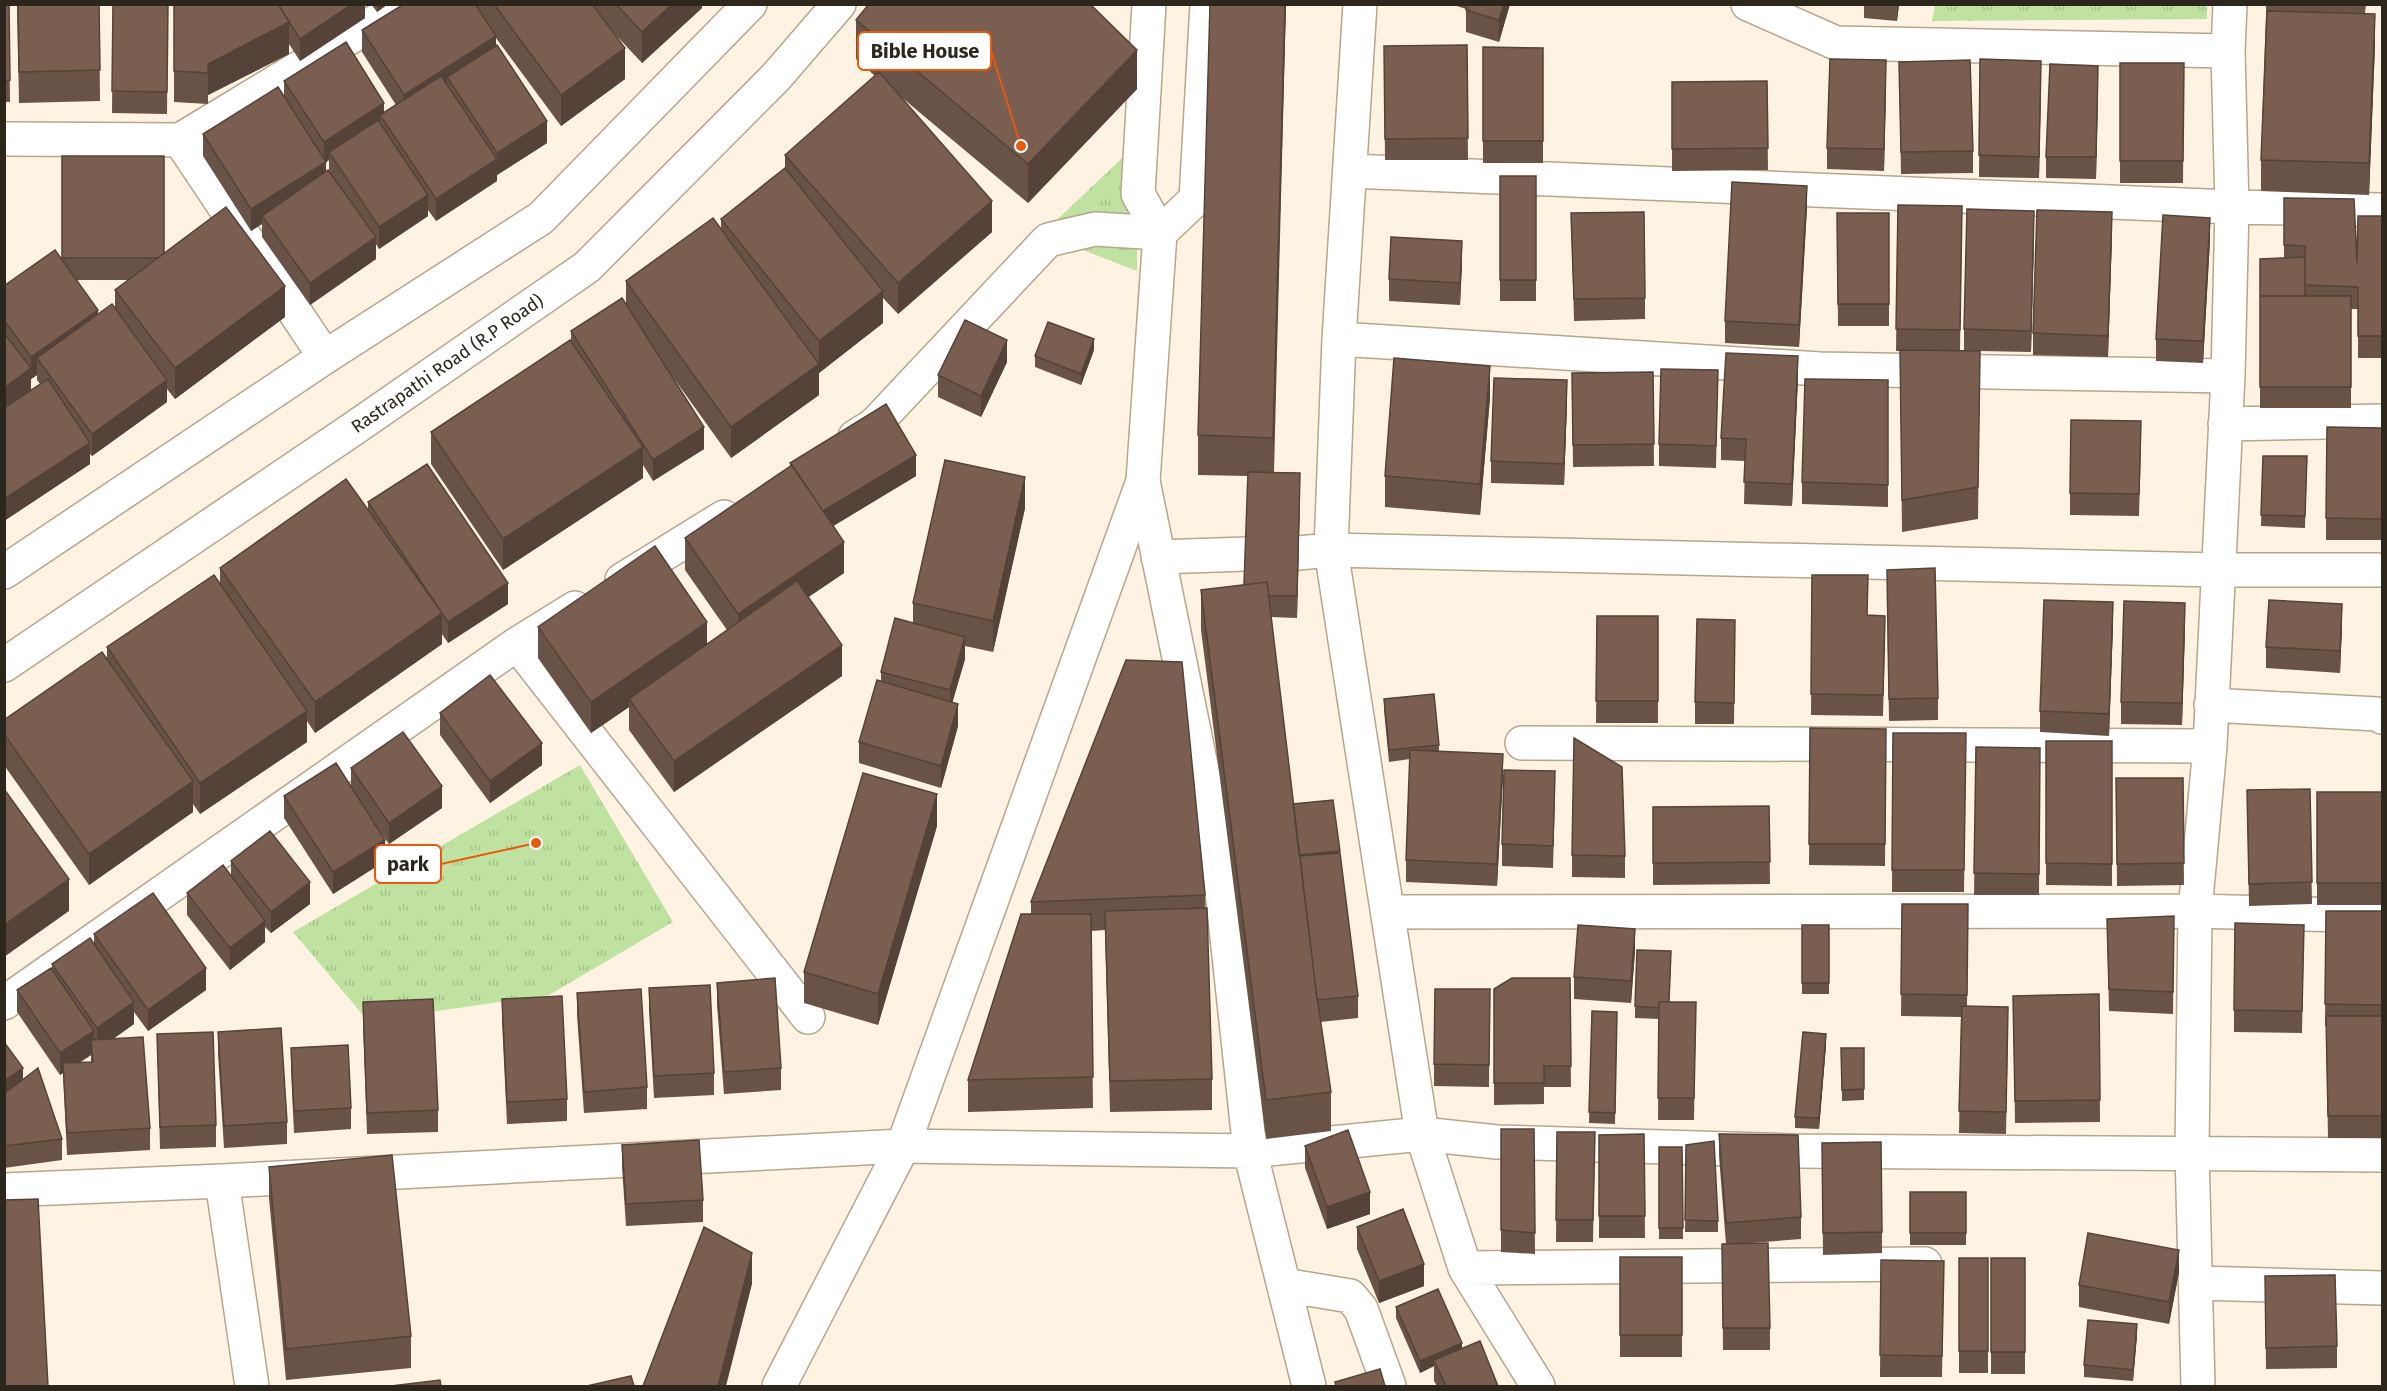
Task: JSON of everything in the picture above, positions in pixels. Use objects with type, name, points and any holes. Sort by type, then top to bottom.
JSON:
[{"type":"street","points":[[4,139],[180,140],[405,4]]},
{"type":"street","points":[[4,572],[325,357],[541,218],[750,4]]},
{"type":"street","name":"Rastrapathi Road (R.P Road)","points":[[4,665],[343,436],[587,267],[776,77],[839,4]]},
{"type":"street","points":[[1149,4],[1138,194],[1160,233],[1143,480],[1217,844],[1250,1150],[1309,1386]]},
{"type":"street","points":[[834,450],[874,425],[1048,240],[1095,229],[1160,233],[1196,199],[1207,4]]},
{"type":"street","points":[[1360,4],[1339,339],[1331,550],[1422,1134],[1465,1268],[1538,1386]]},
{"type":"street","points":[[1748,4],[1836,43],[2228,51]]},
{"type":"street","points":[[2198,1386],[2192,1152],[2195,911],[2210,746],[2217,570],[2229,376],[2232,207],[2228,51],[2230,4]]},
{"type":"street","points":[[180,140],[325,357]]},
{"type":"street","points":[[1350,171],[2232,207],[2382,210]]},
{"type":"street","points":[[1339,339],[1820,369],[2229,376]]},
{"type":"street","points":[[2225,424],[2382,421]]},
{"type":"street","points":[[779,1386],[903,1146],[1143,480]]},
{"type":"street","points":[[4,1003],[517,644],[752,500]]},
{"type":"street","points":[[1298,553],[1331,550],[2217,570],[2382,570]]},
{"type":"street","points":[[1158,557],[1246,554]]},
{"type":"street","points":[[517,644],[808,1017]]},
{"type":"street","points":[[2211,705],[2377,714],[2382,717]]},
{"type":"street","points":[[1521,743],[2210,746]]},
{"type":"street","points":[[1389,912],[2195,911],[2382,916]]},
{"type":"street","points":[[4,1190],[903,1146],[1250,1150],[1422,1134],[1497,1142],[1794,1150],[2382,1155]]},
{"type":"street","points":[[222,1181],[252,1386]]},
{"type":"street","points":[[1465,1268],[1935,1264]]},
{"type":"street","points":[[2197,1283],[2382,1288]]},
{"type":"street","points":[[1284,1285],[1350,1296],[1360,1309],[1389,1386]]},
{"type":"green space","points":[[2207,4],[2207,19],[1932,21],[1935,5]]},
{"type":"green space","points":[[1138,143],[1137,271],[1042,234]]},
{"type":"green space","points":[[580,765],[673,922],[549,995],[368,1021],[293,932]]},
{"type":"building","points":[[4,4],[9,4],[10,80],[4,81]]},
{"type":"building","points":[[18,4],[99,4],[100,70],[19,72]]},
{"type":"building","points":[[113,4],[168,4],[167,92],[112,91]]},
{"type":"building","points":[[174,4],[278,4],[289,22],[208,64],[208,73],[174,71]]},
{"type":"building","points":[[278,4],[352,4],[300,39]]},
{"type":"building","points":[[404,4],[475,4],[496,36],[404,95],[362,30]]},
{"type":"building","points":[[494,4],[592,4],[625,48],[561,95]]},
{"type":"building","points":[[616,4],[672,4],[642,32]]},
{"type":"building","points":[[869,4],[1090,4],[1137,50],[1028,164],[856,20]]},
{"type":"building","points":[[1210,4],[1285,4],[1273,438],[1198,435]]},
{"type":"building","points":[[1467,4],[1504,4],[1499,20],[1466,10]]},
{"type":"building","points":[[2267,11],[2375,14],[2369,163],[2261,160]]},
{"type":"building","points":[[346,42],[384,103],[324,142],[284,81]]},
{"type":"building","points":[[497,45],[547,121],[497,153],[447,77]]},
{"type":"building","points":[[1467,45],[1468,138],[1385,139],[1384,46]]},
{"type":"building","points":[[1483,47],[1543,48],[1543,141],[1483,141]]},
{"type":"building","points":[[1830,59],[1886,60],[1884,149],[1827,148]]},
{"type":"building","points":[[1980,59],[2041,61],[2039,157],[1979,155]]},
{"type":"building","points":[[1970,60],[1973,151],[1901,152],[1899,62]]},
{"type":"building","points":[[2120,63],[2184,63],[2183,161],[2120,161]]},
{"type":"building","points":[[2050,64],[2098,66],[2096,157],[2046,157]]},
{"type":"building","points":[[879,72],[992,201],[898,283],[785,155]]},
{"type":"building","points":[[441,76],[497,159],[436,199],[380,115]]},
{"type":"building","points":[[1767,81],[1768,148],[1672,149],[1672,82]]},
{"type":"building","points":[[278,87],[326,162],[251,209],[203,134]]},
{"type":"building","points":[[378,120],[428,195],[379,227],[329,152]]},
{"type":"building","points":[[62,156],[164,156],[164,253],[158,258],[62,258]]},
{"type":"building","points":[[785,168],[883,291],[819,341],[721,219]]},
{"type":"building","points":[[328,170],[376,237],[310,283],[262,216]]},
{"type":"building","points":[[1500,176],[1536,176],[1536,280],[1500,280]]},
{"type":"building","points":[[1732,182],[1807,186],[1799,325],[1725,321]]},
{"type":"building","points":[[2284,198],[2354,199],[2357,263],[2358,216],[2382,216],[2382,336],[2358,336],[2358,287],[2305,285],[2305,246],[2284,245]]},
{"type":"building","points":[[1898,205],[1962,206],[1960,330],[1896,329]]},
{"type":"building","points":[[226,207],[285,286],[175,368],[115,290]]},
{"type":"building","points":[[1967,209],[2034,211],[2031,331],[1964,329]]},
{"type":"building","points":[[2037,210],[2112,212],[2108,336],[2033,333]]},
{"type":"building","points":[[1644,212],[1645,298],[1574,299],[1571,213]]},
{"type":"building","points":[[1837,213],[1889,213],[1889,304],[1838,304]]},
{"type":"building","points":[[2163,215],[2210,218],[2203,341],[2156,339]]},
{"type":"building","points":[[713,218],[819,364],[731,427],[626,281]]},
{"type":"building","points":[[1391,237],[1462,241],[1460,283],[1389,279]]},
{"type":"building","points":[[55,250],[98,310],[31,357],[4,320],[4,286]]},
{"type":"building","points":[[2305,257],[2305,296],[2260,296],[2260,259]]},
{"type":"building","points":[[2260,296],[2351,296],[2351,387],[2260,387]]},
{"type":"building","points":[[622,298],[704,427],[653,460],[571,331]]},
{"type":"building","points":[[112,304],[167,380],[92,434],[37,358]]},
{"type":"building","points":[[965,320],[1007,340],[981,396],[938,375]]},
{"type":"building","points":[[1048,322],[1094,339],[1081,374],[1035,356]]},
{"type":"building","points":[[4,333],[31,368],[4,388]]},
{"type":"building","points":[[570,340],[643,447],[503,539],[431,432]]},
{"type":"building","points":[[1900,350],[1980,351],[1978,487],[1902,500]]},
{"type":"building","points":[[1726,353],[1798,356],[1792,484],[1744,482],[1746,439],[1721,438]]},
{"type":"building","points":[[1394,358],[1490,366],[1480,484],[1385,476]]},
{"type":"building","points":[[1661,369],[1718,370],[1716,446],[1659,444]]},
{"type":"building","points":[[1653,372],[1654,444],[1573,445],[1572,373]]},
{"type":"building","points":[[1494,378],[1567,380],[1564,464],[1491,461]]},
{"type":"building","points":[[48,379],[90,443],[4,499],[4,408]]},
{"type":"building","points":[[1805,379],[1888,380],[1888,485],[1802,482]]},
{"type":"building","points":[[886,404],[916,455],[823,511],[790,463]]},
{"type":"building","points":[[2071,420],[2141,421],[2139,494],[2070,493]]},
{"type":"building","points":[[2327,427],[2382,428],[2382,519],[2326,518]]},
{"type":"building","points":[[2263,456],[2307,456],[2305,516],[2261,515]]},
{"type":"building","points":[[945,460],[1025,477],[993,621],[913,603]]},
{"type":"building","points":[[427,464],[508,583],[448,622],[368,502]]},
{"type":"building","points":[[792,465],[844,542],[738,614],[685,538]]},
{"type":"building","points":[[1248,472],[1300,473],[1297,596],[1269,596],[1267,582],[1244,585]]},
{"type":"building","points":[[346,479],[442,613],[315,702],[220,568]]},
{"type":"building","points":[[655,546],[707,622],[591,702],[538,627]]},
{"type":"building","points":[[1935,568],[1938,698],[1889,699],[1887,570]]},
{"type":"building","points":[[214,575],[307,711],[200,783],[107,647]]},
{"type":"building","points":[[1812,575],[1868,575],[1867,615],[1885,616],[1883,695],[1811,694]]},
{"type":"building","points":[[797,581],[842,645],[674,761],[629,699]]},
{"type":"building","points":[[1267,582],[1315,983],[1331,1092],[1266,1100],[1201,590]]},
{"type":"building","points":[[2044,600],[2113,602],[2109,714],[2040,711]]},
{"type":"building","points":[[2269,600],[2342,604],[2340,651],[2266,647]]},
{"type":"building","points":[[2124,601],[2185,603],[2182,703],[2121,702]]},
{"type":"building","points":[[1597,616],[1658,616],[1658,701],[1596,701]]},
{"type":"building","points":[[895,618],[965,637],[950,690],[881,672]]},
{"type":"building","points":[[1697,619],[1735,620],[1734,703],[1695,702]]},
{"type":"building","points":[[102,652],[193,781],[89,854],[4,734],[4,720]]},
{"type":"building","points":[[1126,660],[1182,662],[1205,895],[1031,902]]},
{"type":"building","points":[[490,675],[542,743],[490,781],[440,713]]},
{"type":"building","points":[[877,680],[958,704],[941,766],[859,742]]},
{"type":"building","points":[[1434,694],[1439,745],[1389,750],[1384,699]]},
{"type":"building","points":[[1810,728],[1886,729],[1885,844],[1809,844]]},
{"type":"building","points":[[403,732],[442,786],[389,823],[351,768]]},
{"type":"building","points":[[1893,733],[1966,733],[1964,870],[1892,870]]},
{"type":"building","points":[[1574,738],[1622,767],[1625,856],[1572,855]]},
{"type":"building","points":[[2046,741],[2112,741],[2112,864],[2046,863]]},
{"type":"building","points":[[1976,747],[2040,748],[2039,874],[1974,873]]},
{"type":"building","points":[[1410,750],[1503,754],[1497,864],[1406,860]]},
{"type":"building","points":[[336,763],[385,840],[333,872],[284,796]]},
{"type":"building","points":[[1504,770],[1555,771],[1553,846],[1502,844]]},
{"type":"building","points":[[863,773],[937,794],[878,994],[804,972]]},
{"type":"building","points":[[2116,778],[2183,778],[2184,863],[2117,864]]},
{"type":"building","points":[[4,789],[69,879],[4,925]]},
{"type":"building","points":[[2310,789],[2312,882],[2249,884],[2247,790]]},
{"type":"building","points":[[2317,792],[2382,792],[2382,883],[2317,883]]},
{"type":"building","points":[[1333,800],[1340,851],[1299,855],[1293,804]]},
{"type":"building","points":[[1769,806],[1770,862],[1653,863],[1653,807]]},
{"type":"building","points":[[270,831],[310,882],[271,912],[231,861]]},
{"type":"building","points":[[1340,853],[1358,996],[1317,1000],[1300,856]]},
{"type":"building","points":[[223,865],[265,921],[230,948],[187,893]]},
{"type":"building","points":[[153,893],[206,968],[148,1010],[94,934]]},
{"type":"building","points":[[1902,904],[1968,904],[1967,995],[1901,994]]},
{"type":"building","points":[[1207,908],[1212,1079],[1110,1081],[1105,911]]},
{"type":"building","points":[[2326,911],[2382,911],[2382,1005],[2325,1004]]},
{"type":"building","points":[[1021,914],[1091,914],[1093,1077],[968,1080]]},
{"type":"building","points":[[2174,916],[2173,992],[2109,989],[2107,919]]},
{"type":"building","points":[[2235,923],[2304,925],[2302,1011],[2234,1010]]},
{"type":"building","points":[[1578,925],[1635,929],[1631,981],[1574,977]]},
{"type":"building","points":[[1802,925],[1829,925],[1829,983],[1802,983]]},
{"type":"building","points":[[90,938],[134,1002],[97,1028],[52,964]]},
{"type":"building","points":[[1637,950],[1671,951],[1669,1002],[1659,1002],[1659,1008],[1635,1006]]},
{"type":"building","points":[[51,968],[94,1031],[60,1053],[17,990]]},
{"type":"building","points":[[775,978],[781,1068],[724,1072],[717,983]]},
{"type":"building","points":[[1512,978],[1570,978],[1571,1066],[1544,1066],[1544,1083],[1494,1083],[1494,989]]},
{"type":"building","points":[[710,985],[714,1073],[654,1076],[649,988]]},
{"type":"building","points":[[641,989],[647,1087],[584,1092],[577,993]]},
{"type":"building","points":[[1435,989],[1490,989],[1489,1065],[1434,1064]]},
{"type":"building","points":[[2099,994],[2100,1100],[2015,1101],[2013,996]]},
{"type":"building","points":[[562,996],[567,1099],[507,1102],[502,999]]},
{"type":"building","points":[[433,999],[438,1110],[367,1113],[363,1002]]},
{"type":"building","points":[[1659,1002],[1696,1002],[1694,1098],[1658,1098]]},
{"type":"building","points":[[1962,1006],[2008,1007],[2006,1112],[1959,1111]]},
{"type":"building","points":[[1592,1011],[1617,1012],[1615,1113],[1589,1112]]},
{"type":"building","points":[[2326,1016],[2382,1016],[2382,1116],[2328,1116]]},
{"type":"building","points":[[281,1028],[287,1122],[224,1126],[218,1032]]},
{"type":"building","points":[[213,1032],[216,1125],[160,1127],[157,1034]]},
{"type":"building","points":[[1803,1032],[1826,1034],[1819,1118],[1795,1117]]},
{"type":"building","points":[[143,1037],[150,1128],[67,1133],[63,1063],[93,1062],[91,1040]]},
{"type":"building","points":[[4,1042],[23,1068],[4,1081]]},
{"type":"building","points":[[348,1045],[351,1108],[294,1111],[291,1048]]},
{"type":"building","points":[[1841,1048],[1864,1048],[1864,1089],[1842,1090]]},
{"type":"building","points":[[38,1068],[62,1139],[4,1146],[4,1094]]},
{"type":"building","points":[[1501,1129],[1534,1129],[1535,1233],[1501,1230]]},
{"type":"building","points":[[1348,1130],[1370,1192],[1327,1207],[1305,1146]]},
{"type":"building","points":[[1557,1132],[1595,1132],[1593,1220],[1556,1220]]},
{"type":"building","points":[[1644,1134],[1645,1216],[1599,1216],[1599,1135]]},
{"type":"building","points":[[1719,1134],[1798,1135],[1801,1217],[1726,1223]]},
{"type":"building","points":[[699,1140],[703,1200],[626,1204],[622,1145]]},
{"type":"building","points":[[1714,1141],[1718,1221],[1685,1220],[1686,1145]]},
{"type":"building","points":[[1881,1142],[1882,1232],[1823,1233],[1822,1143]]},
{"type":"building","points":[[1659,1147],[1682,1147],[1683,1228],[1659,1228]]},
{"type":"building","points":[[392,1155],[411,1336],[286,1349],[269,1167]]},
{"type":"building","points":[[1910,1192],[1966,1192],[1966,1233],[1910,1233]]},
{"type":"building","points":[[38,1199],[48,1386],[4,1386],[4,1200]]},
{"type":"building","points":[[1403,1209],[1424,1264],[1379,1281],[1357,1227]]},
{"type":"building","points":[[704,1227],[752,1253],[718,1386],[643,1386]]},
{"type":"building","points":[[2088,1233],[2179,1250],[2169,1302],[2079,1285]]},
{"type":"building","points":[[1768,1243],[1770,1328],[1723,1328],[1722,1244]]},
{"type":"building","points":[[1620,1257],[1682,1257],[1682,1335],[1620,1335]]},
{"type":"building","points":[[1959,1258],[1988,1258],[1988,1351],[1959,1351]]},
{"type":"building","points":[[1991,1258],[2025,1258],[2025,1352],[1991,1352]]},
{"type":"building","points":[[1881,1260],[1944,1261],[1942,1356],[1880,1355]]},
{"type":"building","points":[[2335,1275],[2337,1346],[2266,1348],[2265,1276]]},
{"type":"building","points":[[1438,1289],[1462,1343],[1420,1361],[1396,1307]]},
{"type":"building","points":[[2088,1320],[2137,1324],[2133,1370],[2084,1365]]},
{"type":"building","points":[[1480,1341],[1498,1386],[1446,1386],[1434,1360]]},
{"type":"building","points":[[1380,1369],[1385,1386],[1336,1386],[1335,1382]]},
{"type":"building","points":[[631,1376],[634,1386],[587,1386]]},
{"type":"building","points":[[440,1380],[441,1386],[391,1386]]},
{"type":"place","name":"Bible House","points":[[1021,146]]},
{"type":"place","name":"park","points":[[536,843]]}]
